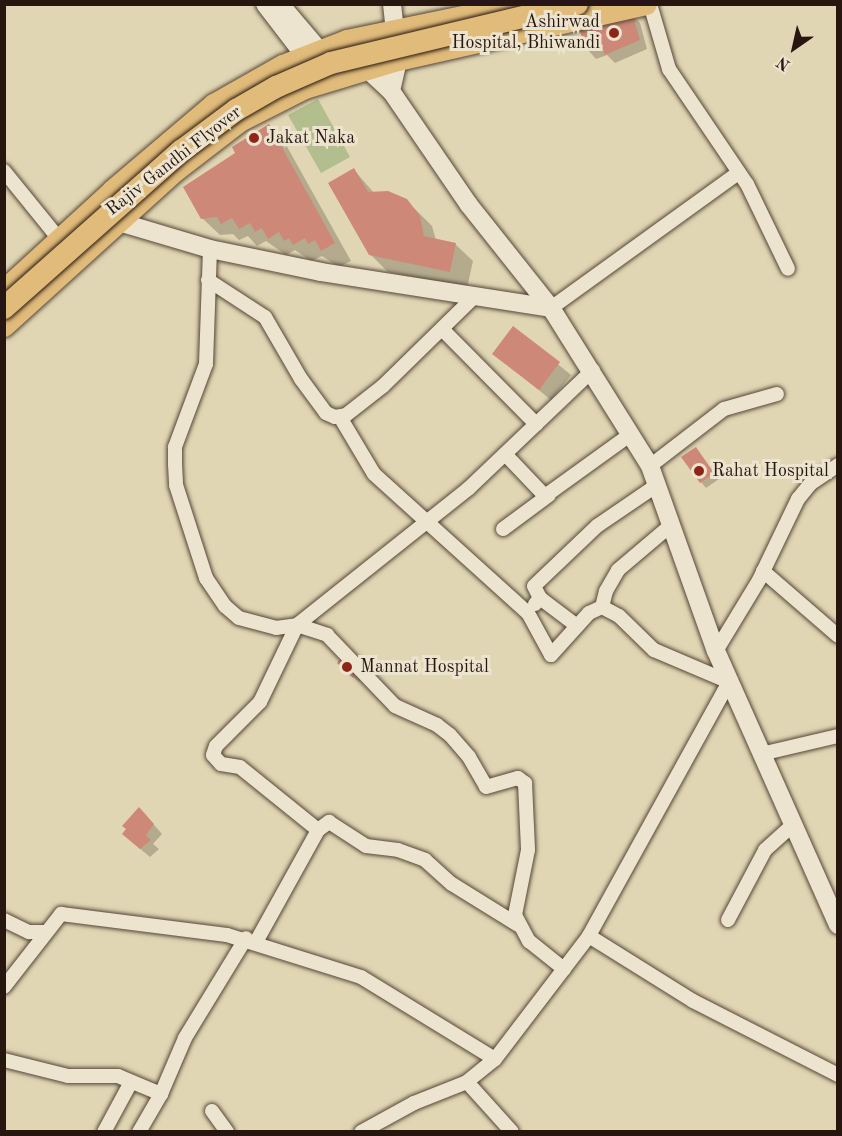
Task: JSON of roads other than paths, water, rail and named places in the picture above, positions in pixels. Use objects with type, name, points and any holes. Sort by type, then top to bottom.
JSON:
[{"type":"highway","points":[[4,291],[214,105],[313,54],[362,38],[525,4]]},
{"type":"highway","name":"Rajiv Gandhi Flyover","points":[[4,308],[181,151],[237,110],[276,87],[331,63],[577,4]]},
{"type":"highway","points":[[4,326],[175,171],[240,121],[326,80],[550,15],[648,4]]},
{"type":"street","points":[[265,4],[313,54]]},
{"type":"street","points":[[280,4],[313,54],[326,80]]},
{"type":"street","points":[[391,91],[398,60],[398,30],[392,4]]},
{"type":"street","points":[[648,4],[669,69],[706,119],[738,174],[747,184],[788,269]]},
{"type":"street","points":[[362,38],[367,69],[391,91],[469,205],[551,308],[593,370],[650,466],[716,651],[837,925]]},
{"type":"street","points":[[4,171],[76,261]]},
{"type":"street","points":[[90,213],[210,249],[474,297],[551,308],[738,174]]},
{"type":"street","points":[[210,249],[206,364],[175,447],[176,485],[207,578],[225,606],[239,618],[258,626],[297,625],[327,635],[395,706],[437,725],[450,735],[469,757],[486,788],[518,778],[525,783],[528,850],[516,904],[518,925]]},
{"type":"street","points":[[208,280],[265,317],[315,398],[326,412],[340,417],[374,474],[426,524],[528,613],[551,655],[578,626],[602,607],[606,591],[618,570],[671,525]]},
{"type":"street","points":[[340,417],[383,386],[474,297]]},
{"type":"street","points":[[442,329],[536,424]]},
{"type":"street","points":[[318,830],[240,767],[221,764],[213,755],[221,739],[260,702],[297,625],[426,524],[505,454],[593,370]]},
{"type":"street","points":[[650,466],[724,409],[777,394]]},
{"type":"street","points":[[503,529],[631,434]]},
{"type":"street","points":[[505,454],[542,493],[549,495]]},
{"type":"street","points":[[716,651],[763,571],[798,500],[810,484],[837,465]]},
{"type":"street","points":[[578,626],[540,598],[534,586],[597,526],[657,485]]},
{"type":"street","points":[[763,571],[837,636]]},
{"type":"street","points":[[528,613],[540,598]]},
{"type":"street","points":[[602,607],[619,616],[654,650],[729,682]]},
{"type":"street","points":[[361,1131],[414,1103],[467,1082],[495,1059],[589,936],[729,682]]},
{"type":"street","points":[[761,754],[837,736]]},
{"type":"street","points":[[139,1131],[161,1094],[185,1038],[251,940],[318,830],[330,822],[366,846],[413,854],[518,925],[529,941],[564,969]]},
{"type":"street","points":[[728,920],[765,850],[793,825]]},
{"type":"street","points":[[4,987],[61,914],[251,940],[361,977],[495,1059]]},
{"type":"street","points":[[4,920],[29,932],[45,932]]},
{"type":"street","points":[[589,936],[693,1001],[837,1075]]},
{"type":"street","points":[[4,1060],[68,1076],[107,1075],[161,1094]]},
{"type":"street","points":[[104,1131],[131,1082]]},
{"type":"street","points":[[467,1082],[512,1131]]},
{"type":"street","points":[[212,1111],[227,1131]]},
{"type":"place","name":"Ashirwad Hospital, Bhiwandi","points":[[614,33]]},
{"type":"place","name":"Jakat Naka","points":[[254,138]]},
{"type":"place","name":"Rahat Hospital","points":[[699,471]]},
{"type":"place","name":"Mannat Hospital","points":[[347,667]]}]
